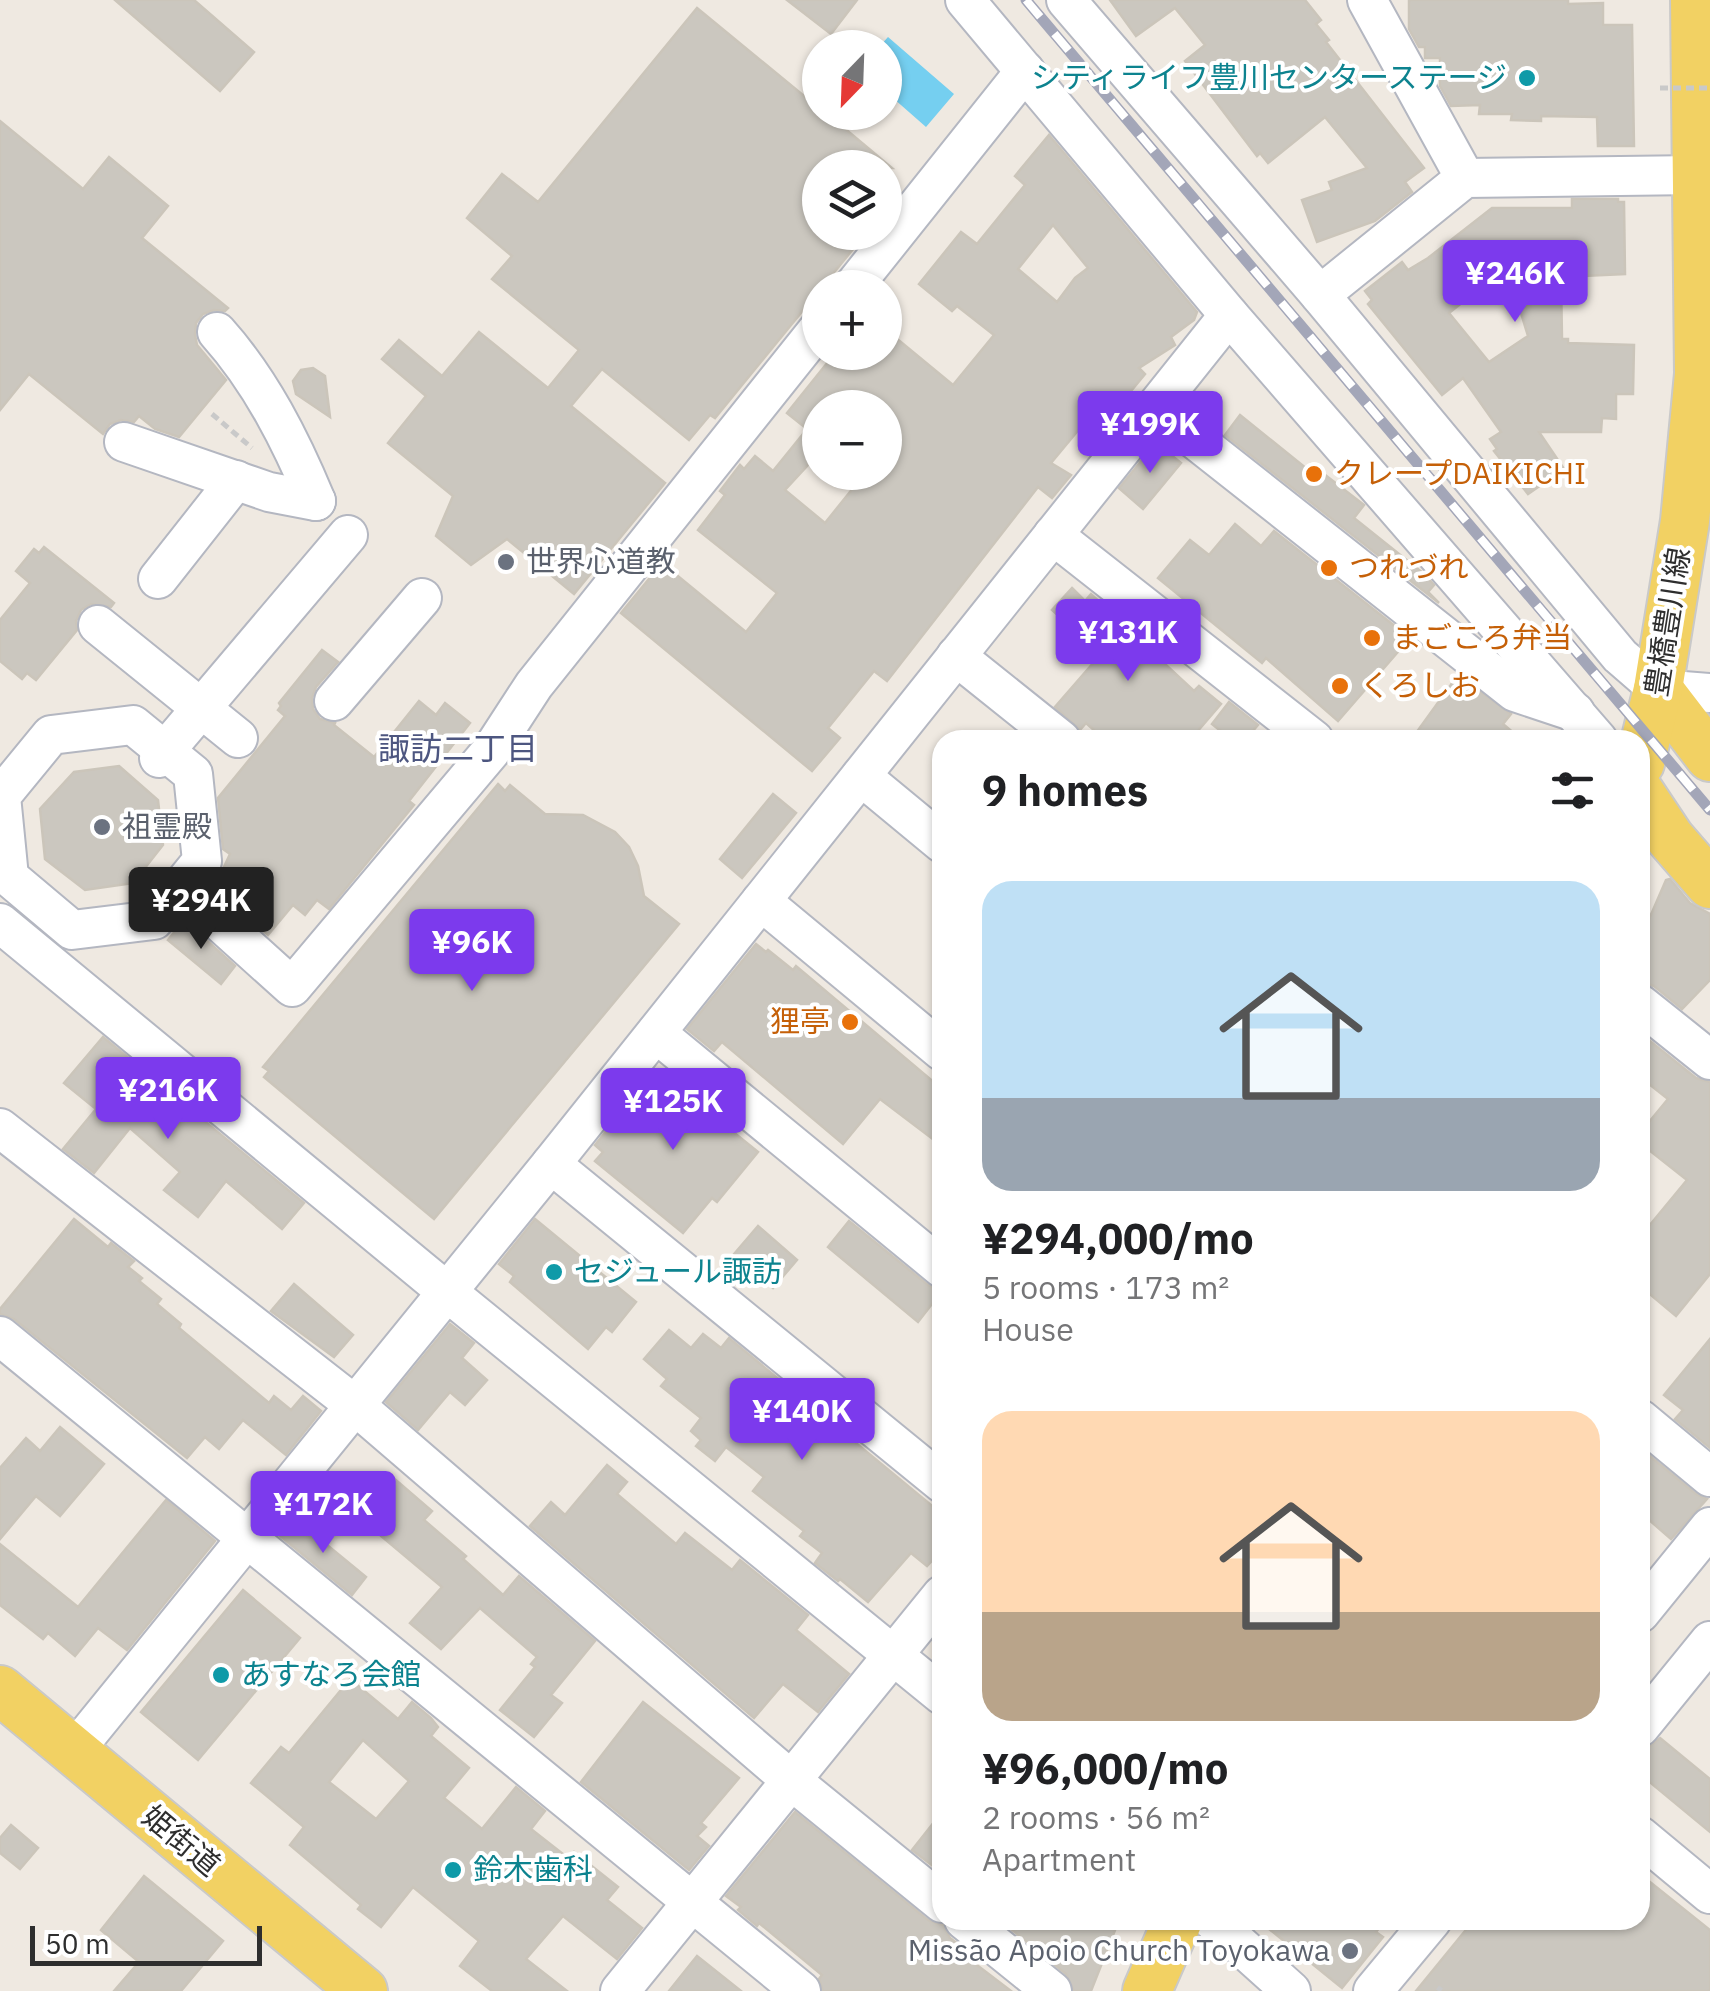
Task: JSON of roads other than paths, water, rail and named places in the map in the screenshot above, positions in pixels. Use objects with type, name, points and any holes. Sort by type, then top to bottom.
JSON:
[{"type":"main road","name":"豊橋豊川線","points":[[1648,730],[1684,521],[1699,374],[1700,4]]},
{"type":"main road","points":[[1658,689],[1710,757]]},
{"type":"main road","points":[[1650,808],[1710,884]]},
{"type":"main road","name":"姫街道","points":[[0,1690],[363,1991]]},
{"type":"main road","points":[[1148,1991],[1174,1930]]},
{"type":"street","points":[[965,0],[1230,314],[1588,726]]},
{"type":"street","points":[[1367,0],[1465,178]]},
{"type":"street","points":[[1079,4],[1620,656],[1658,689],[1710,693]]},
{"type":"street","points":[[866,270],[1025,71]]},
{"type":"street","points":[[1320,295],[1465,178],[1697,176]]},
{"type":"street","points":[[74,1751],[551,1164],[1230,314]]},
{"type":"street","points":[[124,442],[316,502],[297,456],[244,363],[217,332]]},
{"type":"street","points":[[181,887],[292,987],[491,750],[534,685],[802,350]]},
{"type":"street","points":[[1155,408],[1516,692],[1588,726]]},
{"type":"street","points":[[158,579],[236,480]]},
{"type":"street","points":[[162,754],[348,535]]},
{"type":"street","points":[[1053,535],[1301,730]]},
{"type":"street","points":[[334,701],[422,598]]},
{"type":"street","points":[[98,625],[238,738]]},
{"type":"street","points":[[956,656],[1048,730]]},
{"type":"street","points":[[132,724],[162,754],[193,774],[202,862],[181,887],[154,920],[72,930],[42,899],[9,878],[1,796],[51,734],[132,724]]},
{"type":"street","points":[[861,776],[932,835]]},
{"type":"street","points":[[761,901],[932,1043]]},
{"type":"street","points":[[0,923],[932,1687]]},
{"type":"street","points":[[1650,1012],[1710,1060]]},
{"type":"street","points":[[656,1033],[932,1260]]},
{"type":"street","points":[[0,1128],[356,1406],[792,1781],[932,1895]]},
{"type":"street","points":[[551,1164],[932,1475]]},
{"type":"street","points":[[0,1336],[801,1991]]},
{"type":"street","points":[[1650,1427],[1710,1476]]},
{"type":"street","points":[[1650,1601],[1710,1528]]},
{"type":"street","points":[[620,1991],[932,1607]]},
{"type":"street","points":[[1650,1715],[1708,1646]]},
{"type":"street","points":[[1650,1844],[1710,1894]]},
{"type":"street","points":[[976,1930],[1052,1991]]},
{"type":"street","points":[[1223,1930],[1291,1991]]},
{"type":"street","points":[[1373,1991],[1424,1930]]},
{"type":"water","points":[[902,49],[954,94],[926,127],[902,106]]},
{"type":"railway","points":[[1026,0],[1642,730]]},
{"type":"railway","points":[[1650,739],[1710,810]]},
{"type":"place","name":"シティライフ豊川センターステージ","points":[[1527,78]]},
{"type":"place","name":"クレープDAIKICHI","points":[[1314,474]]},
{"type":"place","name":"世界心道教","points":[[506,562]]},
{"type":"place","name":"つれづれ","points":[[1329,568]]},
{"type":"place","name":"まごころ弁当","points":[[1372,638]]},
{"type":"place","name":"くろしお","points":[[1340,686]]},
{"type":"place","name":"祖霊殿","points":[[102,827]]},
{"type":"place","name":"狸亭","points":[[850,1022]]},
{"type":"place","name":"セジュール諏訪","points":[[554,1272]]},
{"type":"place","name":"あすなろ会館","points":[[221,1675]]},
{"type":"place","name":"鈴木歯科","points":[[453,1870]]},
{"type":"place","name":"Missão Apoio Church Toyokawa","points":[[1350,1951]]},
{"type":"district","name":"諏訪二丁目","points":[[458,749]]}]
